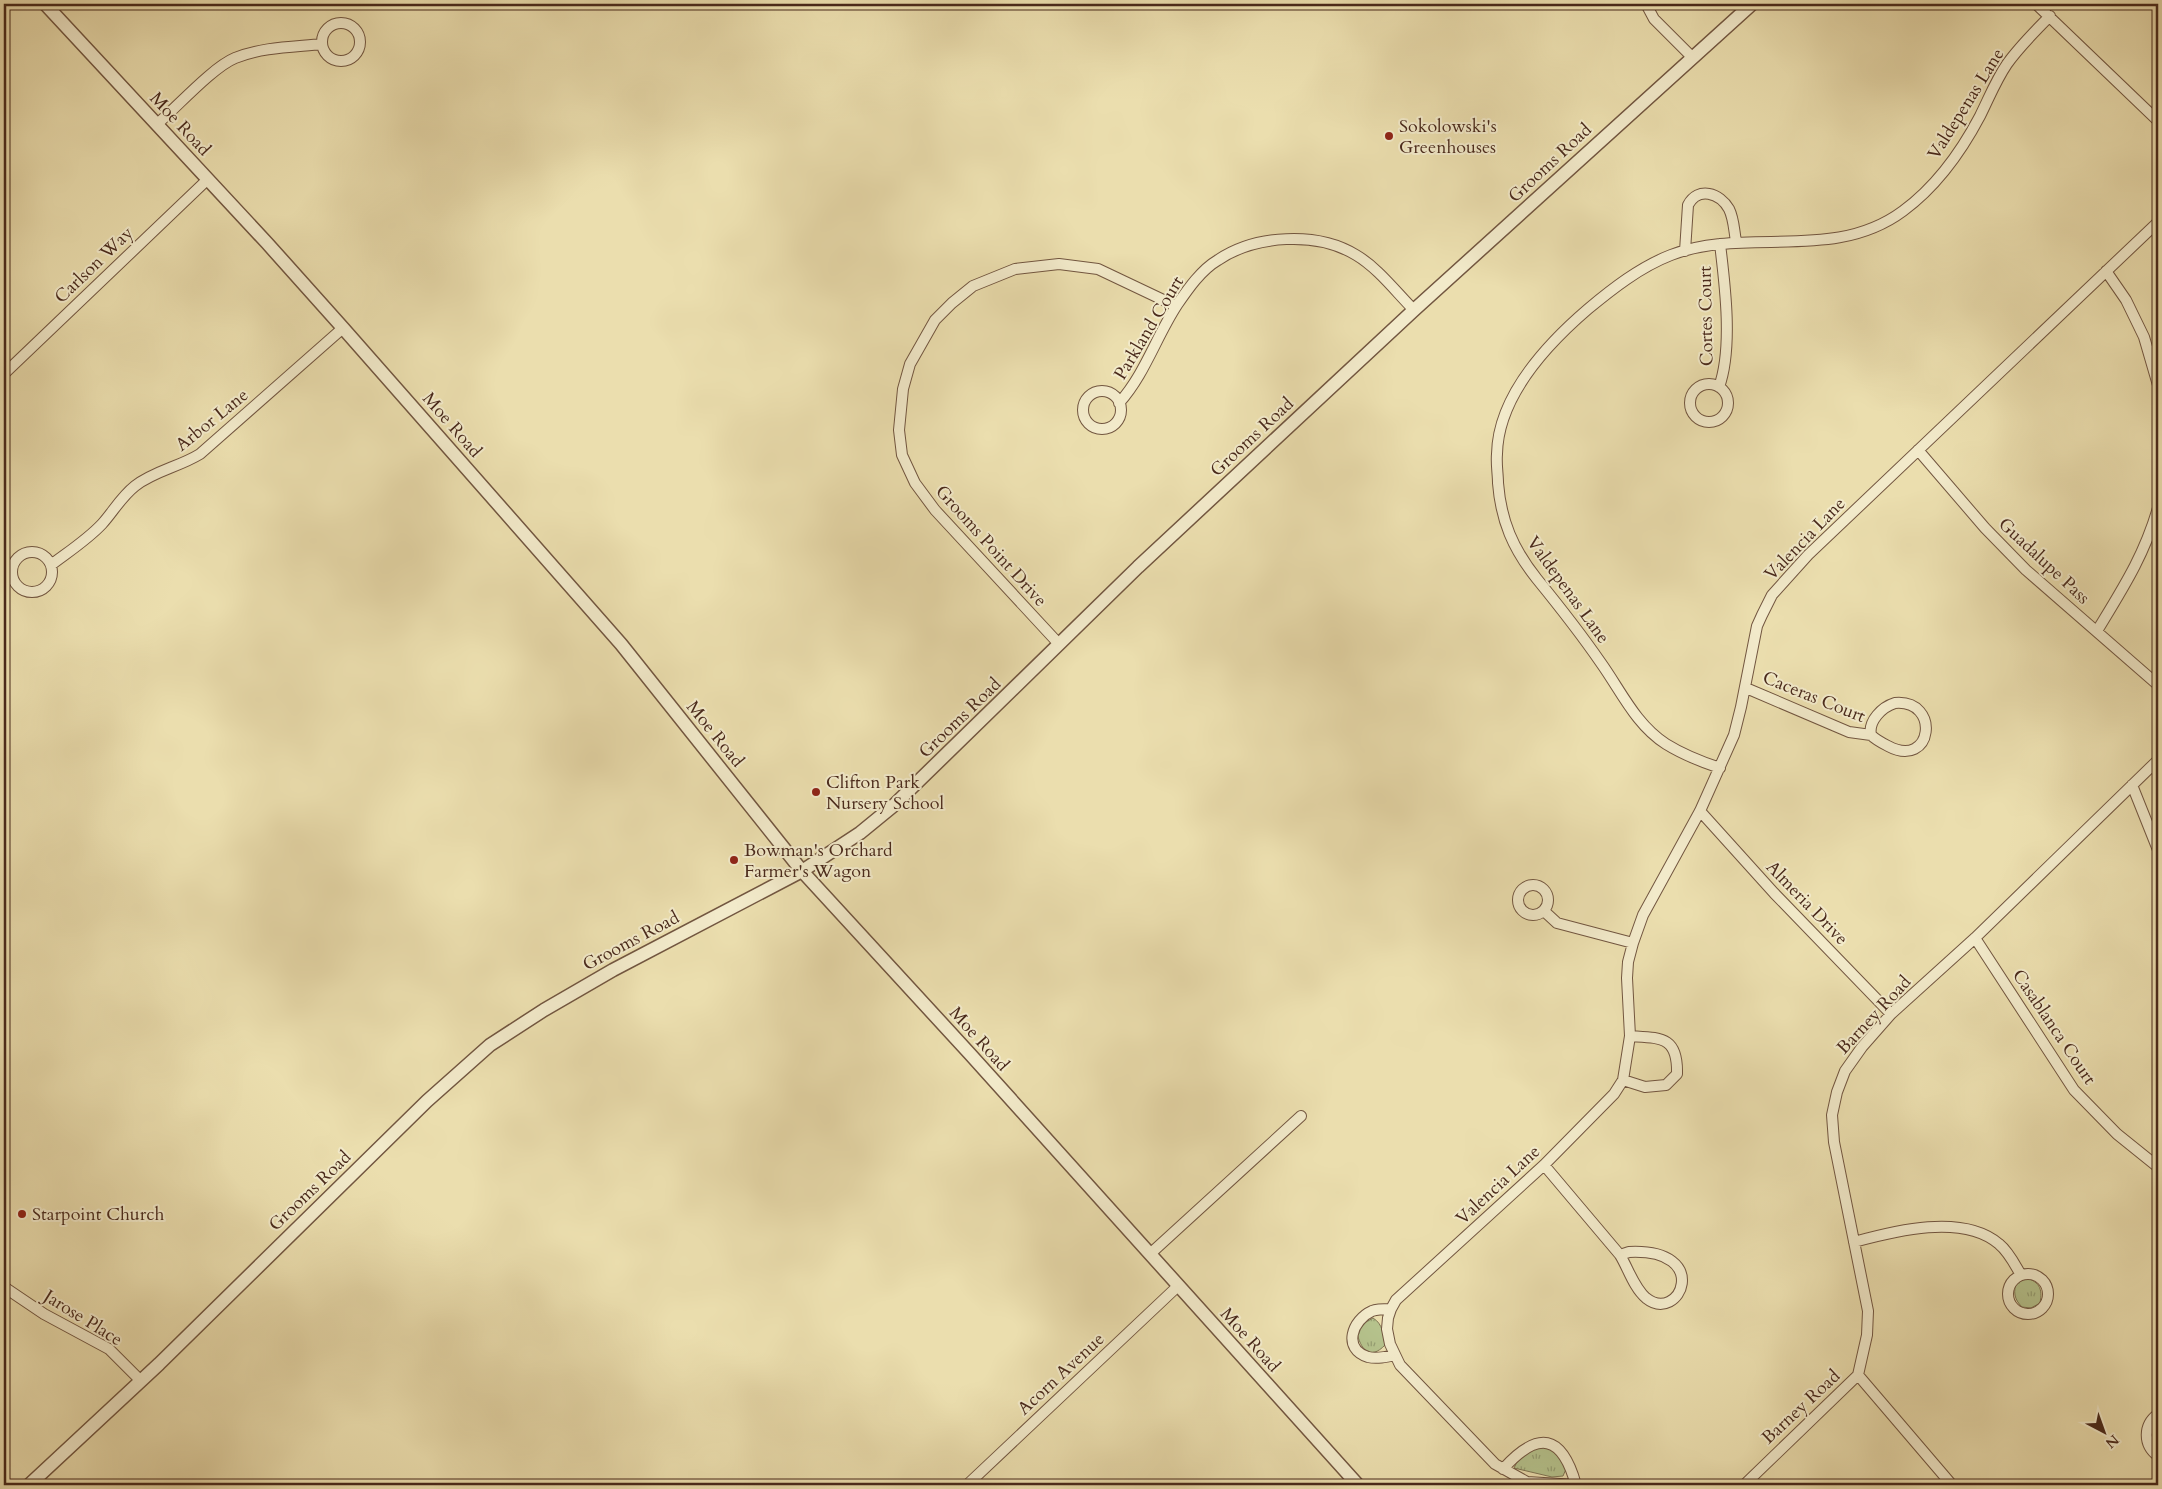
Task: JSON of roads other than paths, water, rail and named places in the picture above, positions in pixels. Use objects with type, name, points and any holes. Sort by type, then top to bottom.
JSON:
[{"type":"street","name":"Moe Road","points":[[45,4],[208,179],[343,328],[621,644],[802,871],[1358,1485]]},
{"type":"street","points":[[1646,4],[1654,19],[1693,58]]},
{"type":"street","name":"Grooms Road","points":[[29,1485],[141,1381],[427,1101],[490,1045],[544,1010],[612,970],[802,871],[860,833],[893,806],[1138,567],[1414,310],[1752,4]]},
{"type":"street","points":[[2036,4],[2158,121]]},
{"type":"street","name":"Valdepenas Lane","points":[[1720,768],[1667,745],[1639,720],[1577,628],[1525,564],[1508,532],[1500,507],[1496,453],[1502,422],[1517,388],[1545,351],[1568,326],[1604,296],[1642,270],[1670,255],[1736,241],[1792,243],[1833,239],[1878,225],[1903,212],[1929,188],[1951,163],[1966,140],[1992,89],[2008,64],[2034,32],[2050,16]]},
{"type":"street","points":[[157,124],[218,69],[234,58],[262,50],[322,44]]},
{"type":"street","name":"Carlson Way","points":[[4,374],[208,179]]},
{"type":"street","points":[[1685,251],[1688,205],[1691,199],[1706,193],[1715,195],[1725,202],[1730,210],[1736,241]]},
{"type":"street","name":"Valencia Lane","points":[[1391,1309],[1396,1300],[1544,1165],[1614,1094],[1623,1080],[1630,1036],[1627,978],[1628,962],[1633,943],[1643,915],[1700,811],[1734,735],[1746,688],[1757,626],[1772,595],[1808,555],[2158,222]]},
{"type":"street","name":"Parkland Court","points":[[1119,403],[1137,380],[1176,306],[1196,280],[1216,261],[1246,246],[1287,239],[1320,242],[1356,254],[1414,310]]},
{"type":"street","name":"Cortes Court","points":[[1719,387],[1724,371],[1726,325],[1725,286],[1720,244]]},
{"type":"street","name":"Grooms Point Drive","points":[[1059,644],[935,510],[915,483],[902,455],[899,430],[904,389],[910,364],[935,320],[952,303],[973,286],[1015,269],[1059,264],[1098,269],[1176,306]]},
{"type":"street","points":[[2106,271],[2126,300],[2144,337],[2158,385]]},
{"type":"street","name":"Arbor Lane","points":[[51,565],[103,523],[116,505],[134,486],[158,473],[182,465],[200,454],[343,328]]},
{"type":"street","name":"Guadalupe Pass","points":[[1918,450],[1985,528],[2026,570],[2158,685]]},
{"type":"street","points":[[2097,630],[2135,569],[2158,508]]},
{"type":"street","points":[[25,552],[41,554],[51,565],[51,577],[40,590],[28,591],[22,589],[12,576],[16,559],[25,552]]},
{"type":"street","name":"Caceras Court","points":[[1746,688],[1849,732],[1871,736],[1894,749],[1906,752],[1916,749],[1920,745],[1925,734],[1925,723],[1920,712],[1912,705],[1894,703],[1880,712],[1871,728],[1871,736]]},
{"type":"street","name":"Barney Road","points":[[1744,1485],[1858,1375],[1868,1335],[1868,1311],[1834,1142],[1832,1115],[1844,1072],[1862,1046],[1891,1014],[1975,938],[2158,760]]},
{"type":"street","points":[[2132,785],[2158,850]]},
{"type":"street","name":"Almeria Drive","points":[[1700,811],[1774,893],[1891,1014]]},
{"type":"street","points":[[1544,911],[1557,923],[1633,943]]},
{"type":"street","name":"Casablanca Court","points":[[1975,938],[2074,1090],[2117,1134],[2158,1167]]},
{"type":"street","points":[[1623,1080],[1645,1086],[1666,1085],[1677,1074],[1678,1058],[1669,1043],[1658,1038],[1630,1036]]},
{"type":"street","points":[[1150,1254],[1301,1116]]},
{"type":"street","points":[[1544,1165],[1620,1255],[1639,1289],[1653,1302],[1666,1303],[1681,1290],[1684,1280],[1681,1271],[1671,1260],[1662,1255],[1640,1252],[1620,1255]]},
{"type":"street","points":[[1854,1242],[1915,1228],[1948,1226],[1976,1232],[1999,1244],[2010,1256],[2021,1275]]},
{"type":"street","name":"Acorn Avenue","points":[[967,1485],[1178,1286]]},
{"type":"street","name":"Jarose Place","points":[[4,1287],[44,1314],[109,1349],[141,1381]]},
{"type":"street","points":[[1395,1355],[1370,1357],[1360,1354],[1354,1347],[1351,1339],[1358,1320],[1371,1312],[1391,1309],[1387,1329],[1395,1355],[1410,1375],[1495,1464],[1519,1482],[1577,1485],[1566,1457],[1559,1448],[1546,1443],[1538,1442],[1531,1445],[1517,1454],[1504,1469]]},
{"type":"street","points":[[1858,1375],[1952,1485]]},
{"type":"street","points":[[2158,1414],[2148,1425],[2147,1437],[2150,1447],[2158,1456]]},
{"type":"place","name":"Sokolowski's Greenhouses","points":[[1389,136]]},
{"type":"place","name":"Clifton Park Nursery School","points":[[816,792]]},
{"type":"place","name":"Bowman's Orchard Farmer's Wagon","points":[[734,860]]},
{"type":"place","name":"Starpoint Church","points":[[22,1214]]}]
